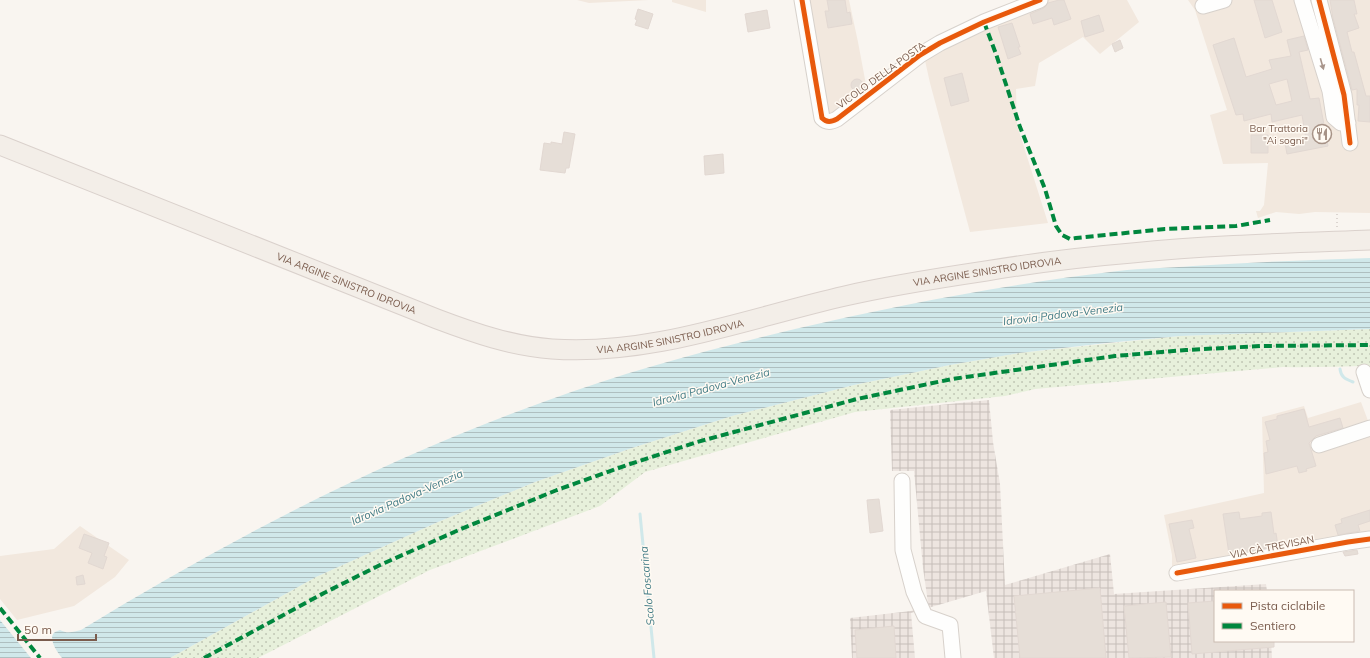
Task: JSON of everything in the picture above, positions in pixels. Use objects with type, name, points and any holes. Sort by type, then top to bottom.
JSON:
[{"type":"main road","name":"VIA ARGINE SINISTRO IDROVIA","points":[[0,145],[444,322],[500,340],[550,349],[598,349],[647,344],[682,337],[846,296],[980,272],[1058,261],[1209,247],[1370,240]]},
{"type":"street","name":"VICOLO DELLA POSTA","points":[[802,0],[822,118],[824,121],[829,122],[837,118],[920,55],[984,22],[1040,0]]},
{"type":"street","points":[[1203,6],[1224,0]]},
{"type":"street","points":[[1302,0],[1323,40],[1344,95],[1350,143]]},
{"type":"street","points":[[1319,0],[1323,40]]},
{"type":"street","points":[[1364,372],[1370,390]]},
{"type":"street","points":[[1319,445],[1370,428]]},
{"type":"street","points":[[902,481],[902,550],[914,592],[925,616],[950,625],[953,658]]},
{"type":"street","name":"VIA CÀ TREVISAN","points":[[1177,574],[1340,543],[1370,539]]},
{"type":"path","points":[[1336,232],[1337,211]]},
{"type":"shaded area","points":[[577,0],[649,0],[589,3]]},
{"type":"shaded area","points":[[672,0],[706,0],[706,12],[672,2]]},
{"type":"shaded area","points":[[805,0],[849,0],[858,42],[867,90],[828,117]]},
{"type":"shaded area","points":[[1044,0],[1127,0],[1139,22],[1100,54],[1083,37],[1039,63],[1035,86],[1016,89],[1017,125],[1048,223],[970,232],[924,56]]},
{"type":"shaded area","points":[[1188,0],[1370,0],[1370,213],[1315,212],[1299,214],[1276,212],[1258,218],[1256,211],[1260,211],[1264,205],[1268,163],[1223,164],[1210,115],[1227,110],[1195,10]]},
{"type":"shaded area","points":[[989,400],[993,442],[1000,484],[1005,585],[1110,554],[1114,594],[1266,584],[1267,590],[1214,590],[1214,642],[1271,642],[1272,658],[994,658],[986,591],[911,613],[915,658],[852,658],[850,618],[911,611],[928,603],[923,568],[914,471],[892,471],[890,410]]},
{"type":"shaded area","points":[[1361,402],[1370,426],[1370,532],[1182,570],[1172,567],[1172,555],[1164,515],[1264,493],[1262,417],[1304,406],[1308,418]]},
{"type":"shaded area","points":[[80,526],[129,560],[115,577],[74,606],[17,620],[0,599],[0,556],[54,549]]},
{"type":"green space","points":[[1370,329],[1370,366],[1283,367],[1035,389],[1005,396],[855,412],[645,472],[600,506],[430,570],[258,658],[170,658],[316,577],[438,522],[535,482],[632,448],[732,416],[854,385],[950,365],[1019,353],[1180,336]]},
{"type":"water","name":"Idrovia Padova-Venezia","points":[[1370,258],[1370,329],[1180,336],[1107,343],[1019,353],[950,365],[854,385],[732,416],[632,448],[535,482],[438,522],[316,577],[170,658],[62,658],[56,650],[53,642],[52,635],[55,632],[60,630],[73,632],[81,630],[193,564],[250,533],[366,475],[485,424],[577,390],[638,370],[732,344],[835,320],[915,303],[1037,282],[1136,269],[1259,262]]},
{"type":"water","points":[[0,620],[31,658],[0,658]]},
{"type":"building","points":[[827,0],[845,0],[847,13],[850,12],[852,24],[828,28],[825,11],[829,11]]},
{"type":"building","points":[[1064,0],[1071,19],[1054,25],[1052,18],[1033,24],[1030,14],[1044,8],[1048,3]]},
{"type":"building","points":[[1254,0],[1272,0],[1282,32],[1265,38]]},
{"type":"building","points":[[1330,0],[1354,0],[1357,14],[1354,14],[1359,28],[1347,32],[1366,96],[1370,96],[1370,122],[1358,121],[1359,105],[1357,105],[1357,89],[1352,90],[1333,18]]},
{"type":"building","points":[[638,9],[653,14],[648,29],[635,25]]},
{"type":"building","points":[[767,10],[770,28],[748,32],[745,14]]},
{"type":"building","points":[[1099,15],[1104,31],[1085,37],[1081,21]]},
{"type":"building","points":[[1012,23],[1021,54],[1008,59],[998,27]]},
{"type":"building","points":[[1304,36],[1308,50],[1299,52],[1310,99],[1319,98],[1328,146],[1287,154],[1285,143],[1306,139],[1302,115],[1272,122],[1271,114],[1244,121],[1243,114],[1236,115],[1213,45],[1234,38],[1246,77],[1272,69],[1269,60],[1291,56],[1287,40]],"holes":[[[1287,79],[1292,101],[1276,105],[1269,84]]]},
{"type":"building","points":[[1120,40],[1123,48],[1115,52],[1112,44]]},
{"type":"building","points":[[962,73],[969,101],[951,106],[944,78]]},
{"type":"building","points":[[855,79],[859,79],[863,85],[859,91],[855,91],[851,87],[851,83]]},
{"type":"building","points":[[564,132],[575,134],[569,168],[566,168],[565,173],[540,170],[544,143],[551,144],[551,142],[562,144]]},
{"type":"building","points":[[1251,135],[1268,135],[1268,153],[1251,153]]},
{"type":"building","points":[[723,154],[724,173],[705,175],[704,156]]},
{"type":"building","points":[[1304,409],[1309,427],[1340,418],[1343,428],[1316,436],[1309,443],[1316,466],[1299,473],[1297,466],[1266,474],[1264,453],[1268,452],[1266,441],[1270,440],[1265,422],[1277,419],[1277,416]]},
{"type":"building","points":[[879,499],[883,531],[870,533],[867,500]]},
{"type":"building","points":[[1370,510],[1370,521],[1358,525],[1360,531],[1338,535],[1335,525],[1342,523],[1341,519]]},
{"type":"building","points":[[1239,512],[1240,519],[1262,516],[1262,513],[1271,512],[1274,534],[1276,533],[1278,546],[1229,554],[1223,514]]},
{"type":"building","points":[[1192,520],[1194,528],[1189,529],[1196,558],[1177,562],[1169,524]]},
{"type":"building","points":[[84,534],[109,543],[104,556],[107,557],[103,569],[88,563],[92,553],[79,548]]},
{"type":"building","points":[[1357,550],[1358,554],[1345,556],[1343,552]]},
{"type":"building","points":[[83,575],[85,584],[77,585],[76,577]]},
{"type":"building","points":[[1100,588],[1106,658],[1020,658],[1014,596]]},
{"type":"building","points":[[1214,601],[1214,642],[1274,642],[1274,647],[1192,654],[1188,603]]},
{"type":"building","points":[[1166,602],[1171,657],[1129,658],[1124,606]]},
{"type":"building","points":[[894,626],[896,658],[857,658],[855,630]]},
{"type":"waterway","points":[[1340,369],[1341,374],[1353,382]]},
{"type":"waterway","name":"Scolo Foscarina","points":[[640,514],[654,658]]},
{"type":"marked path","points":[[984,22],[1020,127],[1045,189],[1056,226],[1062,235],[1070,239],[1165,229],[1236,226],[1270,220]]},
{"type":"marked path","points":[[204,658],[324,593],[380,565],[461,529],[557,490],[697,442],[857,399],[952,379],[1115,356],[1261,346],[1370,345]]},
{"type":"marked path","points":[[0,608],[40,658]]},
{"type":"cycle path","points":[[802,0],[822,118],[829,122],[837,119],[920,55],[940,43],[984,22],[1040,0]]},
{"type":"cycle path","points":[[1319,0],[1344,95],[1350,143]]},
{"type":"cycle path","points":[[1177,573],[1370,539]]},
{"type":"place","name":"Bar Trattoria \"Ai sogni\"","points":[[1322,134]]}]
